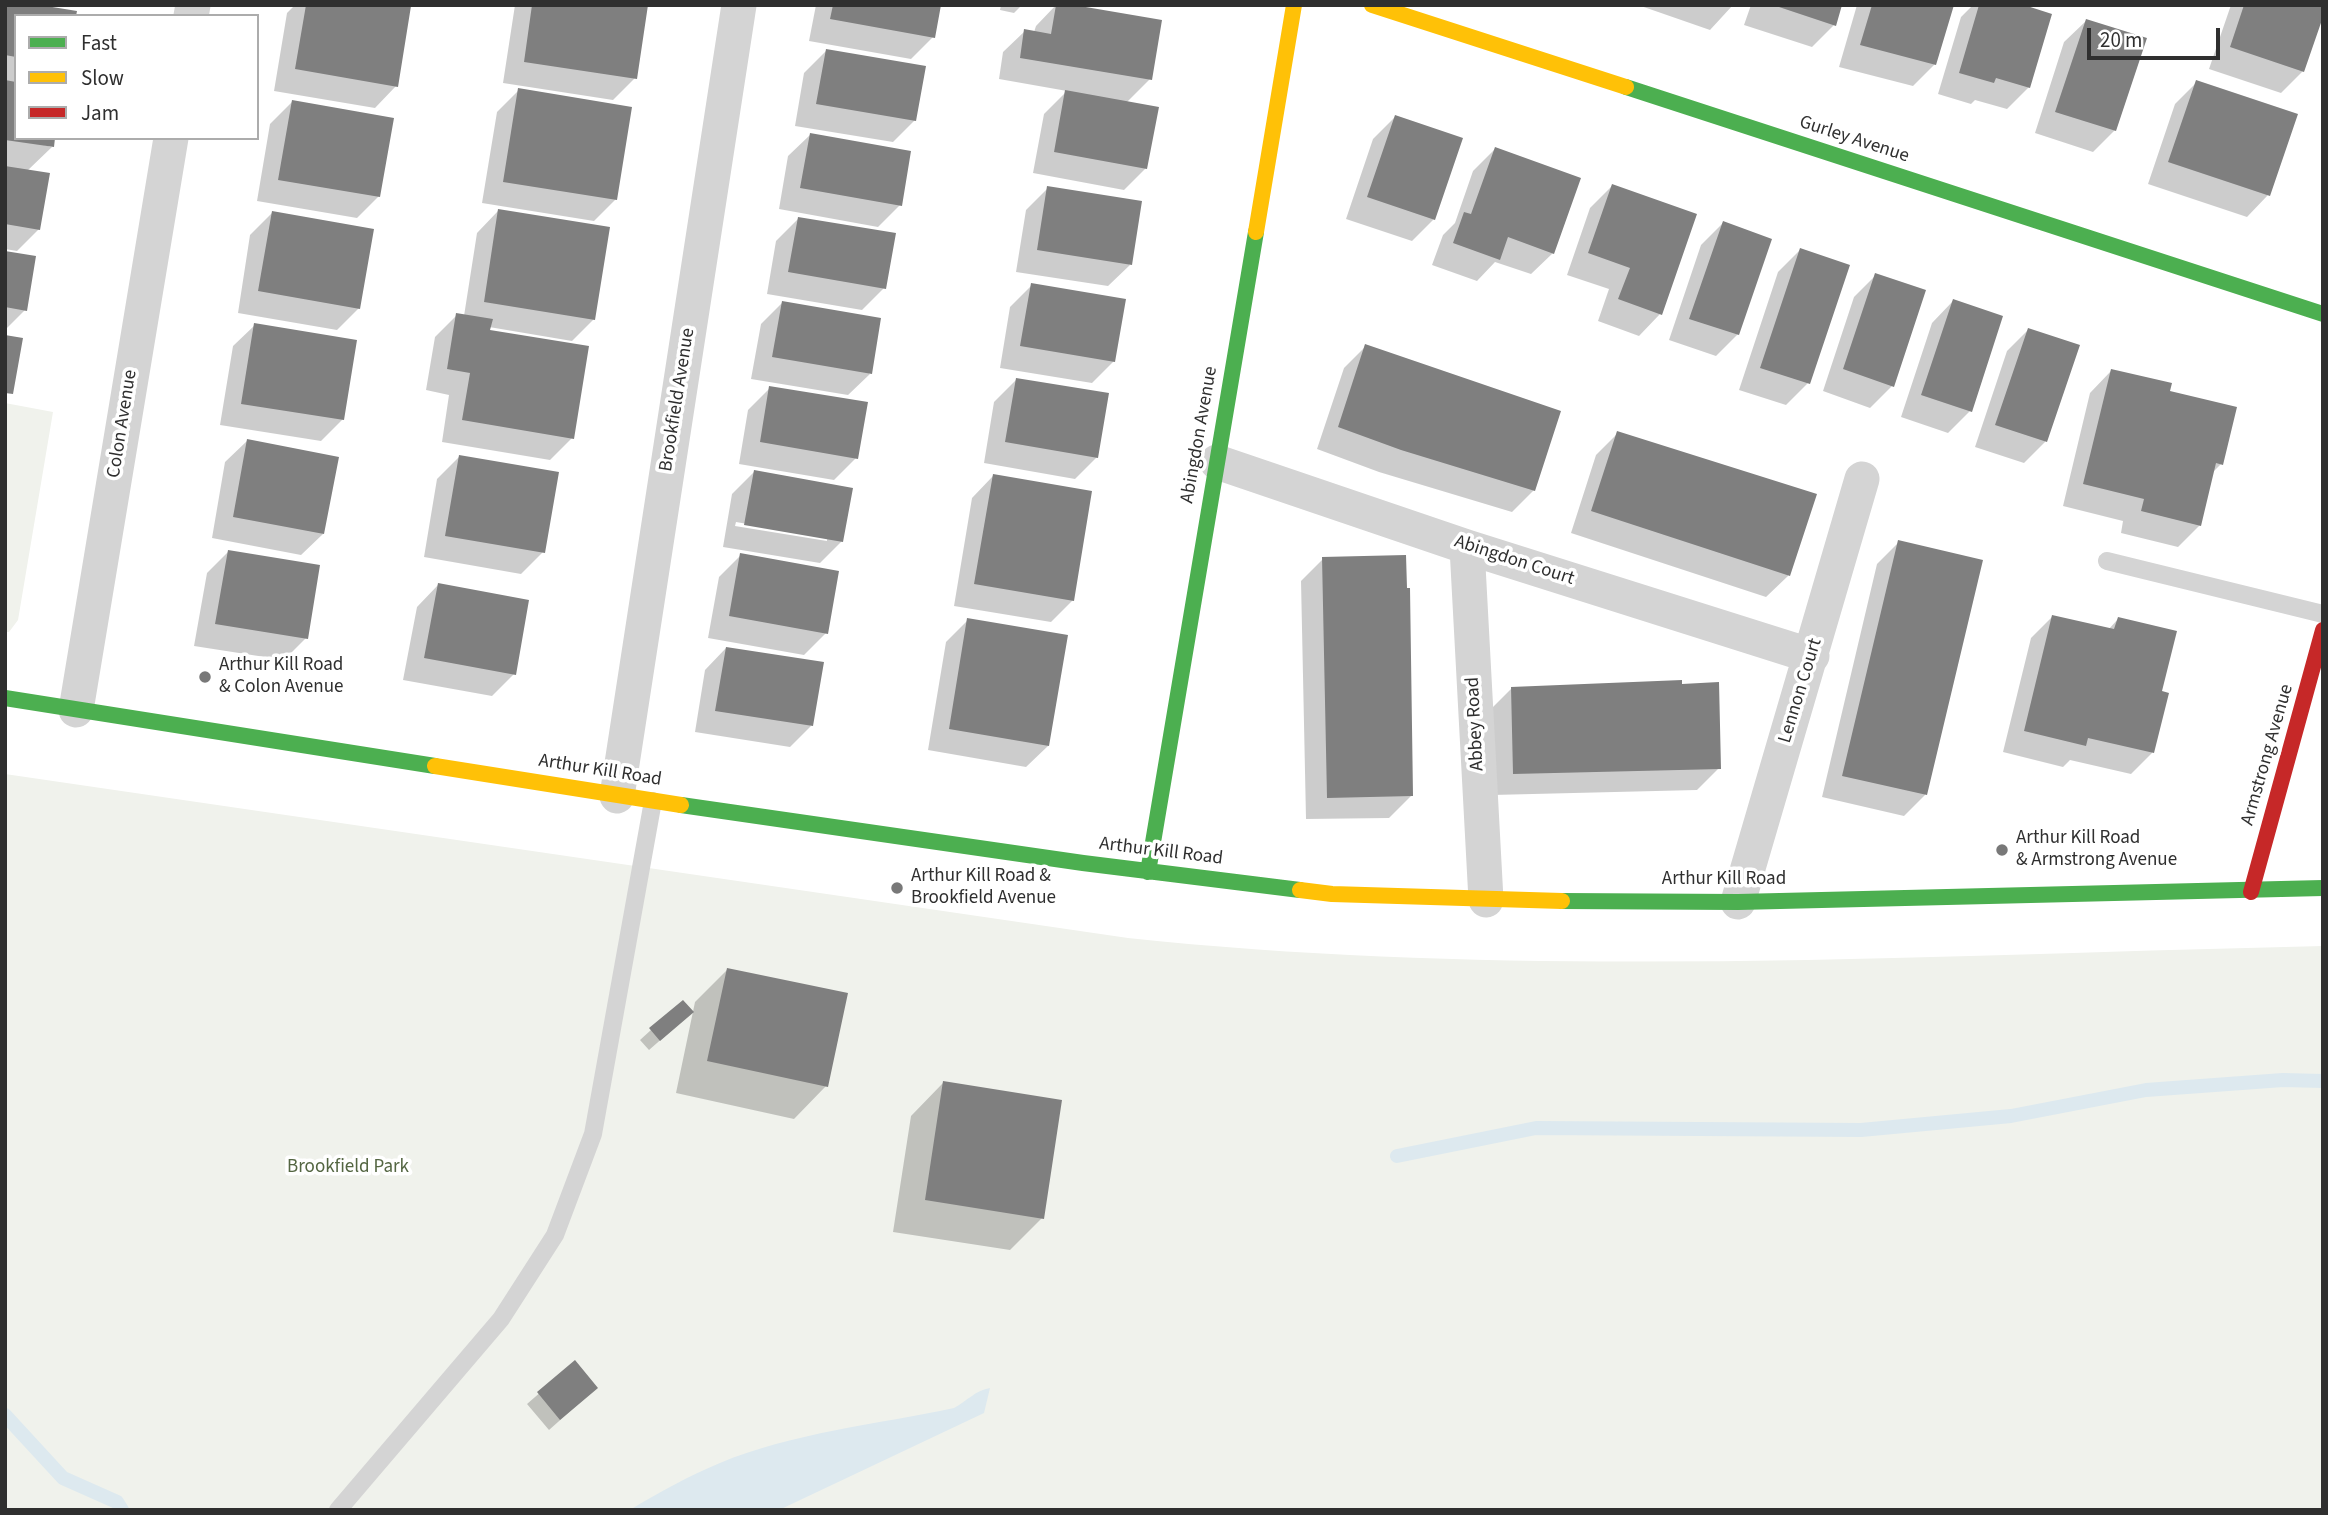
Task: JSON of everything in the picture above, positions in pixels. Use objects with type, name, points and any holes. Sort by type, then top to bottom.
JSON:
[{"type":"street","name":"Brookfield Avenue","points":[[617,796],[739,5]]},
{"type":"street","name":"Abingdon Avenue","points":[[1148,872],[1294,5]]},
{"type":"street","name":"Gurley Avenue","points":[[1372,5],[2323,314]]},
{"type":"street","name":"Colon Avenue","points":[[76,710],[171,140]]},
{"type":"street","name":"Abingdon Court","points":[[1217,462],[1467,547],[1812,656]]},
{"type":"street","name":"Lennon Court","points":[[1738,902],[1862,479]]},
{"type":"street","name":"Abbey Road","points":[[1467,547],[1486,900]]},
{"type":"street","name":"Armstrong Avenue","points":[[2251,892],[2323,630]]},
{"type":"street","name":"Arthur Kill Road","points":[[5,698],[617,796],[1148,872],[1332,894],[1486,900],[1738,902],[2251,892],[2323,888]]},
{"type":"lane","points":[[2107,561],[2323,614]]},
{"type":"lane","points":[[338,1510],[500,1319],[555,1235],[593,1134],[653,801]]},
{"type":"green space","points":[[5,403],[53,412],[18,620],[9,632],[5,632]]},
{"type":"green space","name":"Brookfield Park","points":[[5,774],[1128,938],[1277,951],[1426,958],[1725,961],[2323,946],[2323,1510],[5,1510]]},
{"type":"shaded area","points":[[990,1388],[984,1413],[779,1510],[630,1510],[686,1479],[747,1453],[836,1430],[954,1408],[976,1393]]},
{"type":"building","points":[[5,5],[40,5],[77,11],[76,14],[14,14],[14,57],[5,55]]},
{"type":"building","points":[[306,5],[411,6],[398,87],[295,69]]},
{"type":"building","points":[[532,5],[648,5],[637,79],[524,62]]},
{"type":"building","points":[[833,5],[941,5],[935,38],[830,19]]},
{"type":"building","points":[[1056,5],[1074,5],[1162,20],[1152,80],[1020,58],[1024,29],[1051,34]]},
{"type":"building","points":[[1773,5],[1842,5],[1836,26]]},
{"type":"building","points":[[1872,5],[1954,5],[1936,65],[1860,45]]},
{"type":"building","points":[[1979,5],[2024,5],[2052,14],[2030,88],[1996,78],[1994,83],[1959,73]]},
{"type":"building","points":[[2244,5],[2323,5],[2323,17],[2304,72],[2230,47]]},
{"type":"building","points":[[2086,19],[2147,38],[2116,131],[2055,112]]},
{"type":"building","points":[[826,49],[926,66],[916,121],[816,104]]},
{"type":"building","points":[[5,80],[14,82],[14,140],[55,140],[54,147],[5,140]]},
{"type":"building","points":[[2196,80],[2298,114],[2270,196],[2168,162]]},
{"type":"building","points":[[518,88],[632,107],[617,200],[503,182]]},
{"type":"building","points":[[1065,90],[1159,107],[1147,169],[1054,152]]},
{"type":"building","points":[[292,100],[394,118],[380,197],[278,180]]},
{"type":"building","points":[[1395,115],[1463,138],[1435,220],[1367,197]]},
{"type":"building","points":[[810,133],[911,151],[902,206],[800,188]]},
{"type":"building","points":[[1495,147],[1581,178],[1554,254],[1508,237],[1500,260],[1453,243],[1464,212],[1471,214]]},
{"type":"building","points":[[5,166],[50,173],[40,230],[5,224]]},
{"type":"building","points":[[1612,184],[1697,214],[1662,315],[1618,299],[1630,268],[1588,253]]},
{"type":"building","points":[[1047,186],[1142,201],[1132,265],[1037,250]]},
{"type":"building","points":[[498,209],[610,227],[595,320],[484,302]]},
{"type":"building","points":[[272,211],[374,229],[360,309],[258,291]]},
{"type":"building","points":[[798,217],[896,233],[886,289],[788,272]]},
{"type":"building","points":[[1723,221],[1772,239],[1739,335],[1689,319]]},
{"type":"building","points":[[1800,248],[1850,265],[1810,384],[1760,368]]},
{"type":"building","points":[[5,251],[36,256],[27,311],[5,307]]},
{"type":"building","points":[[1875,273],[1926,290],[1894,387],[1843,369]]},
{"type":"building","points":[[1031,283],[1126,299],[1115,362],[1020,346]]},
{"type":"building","points":[[1953,299],[2003,316],[1972,412],[1921,395]]},
{"type":"building","points":[[782,301],[881,318],[872,374],[772,357]]},
{"type":"building","points":[[456,313],[493,319],[490,330],[589,346],[574,439],[462,420],[470,373],[447,369]]},
{"type":"building","points":[[254,323],[357,340],[344,420],[241,404]]},
{"type":"building","points":[[2028,328],[2080,345],[2047,442],[1995,425]]},
{"type":"building","points":[[5,335],[23,338],[13,394],[5,393]]},
{"type":"building","points":[[1365,344],[1561,411],[1535,491],[1401,450],[1338,427]]},
{"type":"building","points":[[2111,369],[2172,383],[2170,391],[2237,407],[2223,465],[2216,463],[2201,526],[2141,511],[2144,499],[2083,484]]},
{"type":"building","points":[[1016,378],[1109,393],[1098,458],[1005,442]]},
{"type":"building","points":[[769,386],[868,402],[858,459],[760,442]]},
{"type":"building","points":[[1617,431],[1817,494],[1790,576],[1591,511]]},
{"type":"building","points":[[247,439],[339,457],[324,534],[233,517]]},
{"type":"building","points":[[459,455],[559,472],[545,553],[445,536]]},
{"type":"building","points":[[754,470],[853,488],[843,542],[744,525]]},
{"type":"building","points":[[993,474],[1092,491],[1074,601],[974,584]]},
{"type":"building","points":[[1898,540],[1983,560],[1927,795],[1842,776]]},
{"type":"building","points":[[228,550],[320,565],[308,639],[215,624]]},
{"type":"building","points":[[740,553],[839,571],[828,634],[729,616]]},
{"type":"building","points":[[1406,555],[1407,588],[1410,588],[1413,796],[1327,798],[1322,557]]},
{"type":"building","points":[[438,583],[529,600],[516,675],[424,658]]},
{"type":"building","points":[[2052,615],[2114,629],[2118,617],[2177,631],[2162,691],[2169,693],[2154,753],[2088,738],[2086,746],[2024,731]]},
{"type":"building","points":[[967,618],[1068,635],[1049,746],[949,729]]},
{"type":"building","points":[[726,647],[824,662],[813,726],[715,711]]},
{"type":"building","points":[[1682,680],[1682,684],[1719,682],[1721,769],[1513,774],[1511,687]]},
{"type":"building","points":[[727,968],[848,993],[828,1087],[707,1061]]},
{"type":"building","points":[[683,1000],[694,1012],[660,1041],[649,1028]]},
{"type":"building","points":[[943,1081],[1062,1100],[1044,1219],[925,1200]]},
{"type":"building","points":[[575,1360],[598,1388],[560,1420],[537,1392]]},
{"type":"waterway","points":[[1397,1156],[1536,1128],[1861,1130],[2011,1116],[2146,1090],[2283,1080],[2323,1081]]},
{"type":"waterway","points":[[5,1415],[63,1478],[117,1502],[122,1510]]},
{"type":"traffic: fast","points":[[1626,87],[2323,314]]},
{"type":"traffic: fast","points":[[1148,872],[1256,232]]},
{"type":"traffic: fast","points":[[5,698],[435,766]]},
{"type":"traffic: fast","points":[[681,805],[1083,863],[1300,890]]},
{"type":"traffic: fast","points":[[1562,901],[1738,902],[2323,888]]},
{"type":"traffic: slow","points":[[1256,232],[1294,5]]},
{"type":"traffic: slow","points":[[1372,5],[1626,87]]},
{"type":"traffic: slow","points":[[435,766],[681,805]]},
{"type":"traffic: slow","points":[[1300,890],[1332,894],[1562,901]]},
{"type":"traffic: jam","points":[[2251,892],[2323,630]]},
{"type":"place","name":"Arthur Kill Road & Colon Avenue","points":[[205,677]]},
{"type":"place","name":"Arthur Kill Road & Armstrong Avenue","points":[[2002,850]]},
{"type":"place","name":"Arthur Kill Road & Brookfield Avenue","points":[[897,888]]}]
